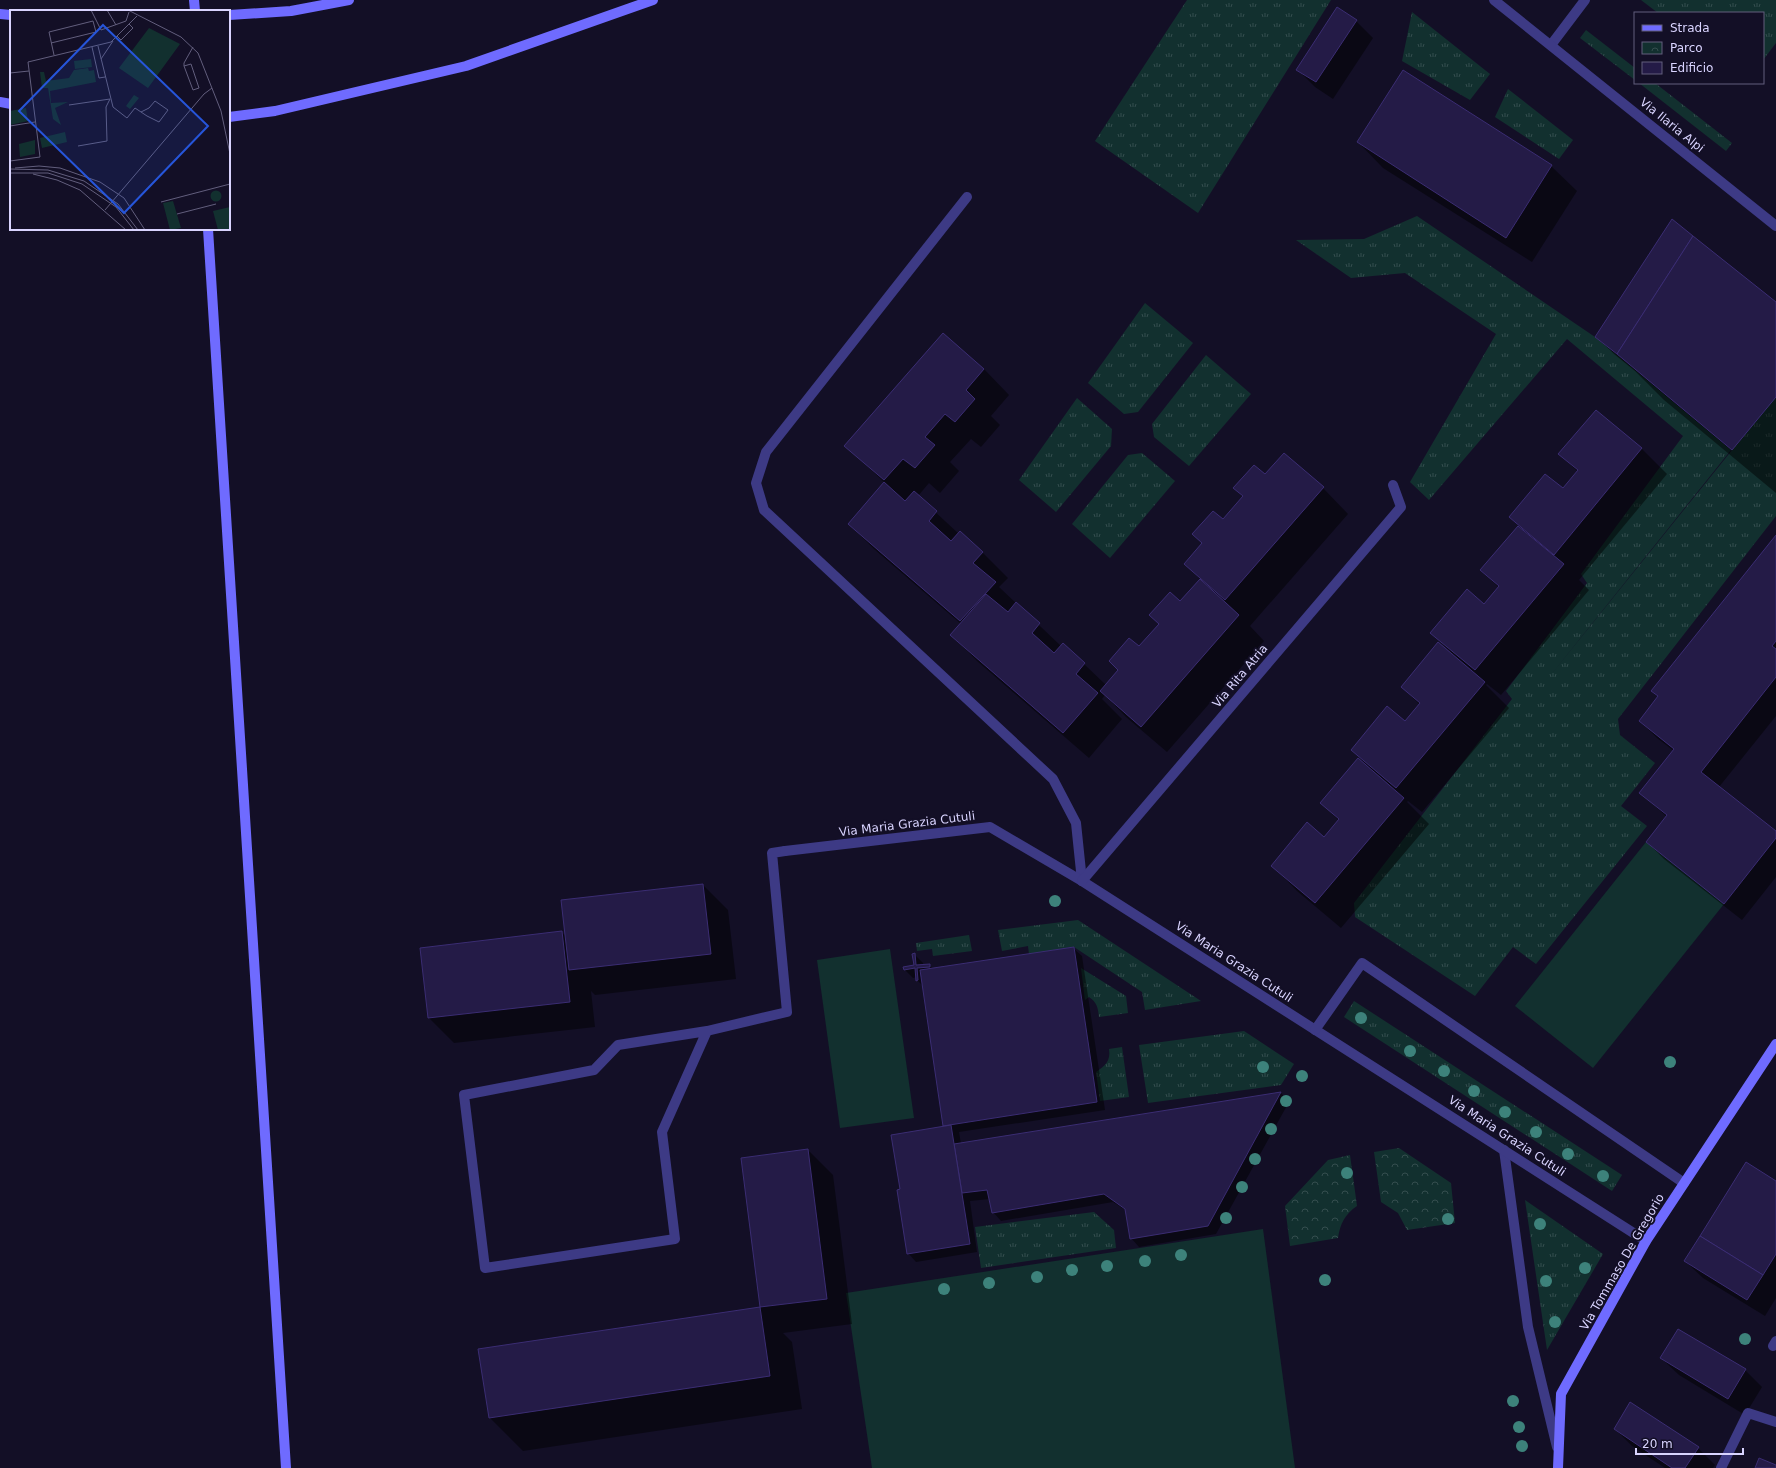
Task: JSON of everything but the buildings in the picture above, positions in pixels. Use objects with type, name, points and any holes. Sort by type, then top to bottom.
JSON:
[{"type":"street","points":[[194,0],[195,10]]},
{"type":"street","points":[[230,15],[291,10],[349,0]]},
{"type":"street","points":[[230,117],[275,111],[466,66],[653,0]]},
{"type":"street","name":"Via Ilaria Alpi","points":[[1494,0],[1776,226]]},
{"type":"street","points":[[1551,45],[1585,0]]},
{"type":"street","points":[[0,14],[10,15]]},
{"type":"street","points":[[0,102],[10,104]]},
{"type":"street","points":[[967,196],[766,452],[756,483],[764,510],[1053,779],[1076,823],[1082,881]]},
{"type":"street","points":[[208,230],[286,1468]]},
{"type":"street","name":"Via Rita Atria","points":[[1082,881],[1401,507],[1393,485]]},
{"type":"street","name":"Via Maria Grazia Cutuli","points":[[707,1030],[787,1012],[772,853],[990,828],[1082,881],[1646,1241]]},
{"type":"street","points":[[1315,1030],[1362,963],[1684,1183]]},
{"type":"street","points":[[707,1030],[662,1132],[675,1239],[485,1268],[464,1095],[594,1070],[618,1045],[707,1030]]},
{"type":"street","name":"Via Tommaso De Gregorio","points":[[1558,1468],[1561,1394],[1646,1241],[1776,1044]]},
{"type":"street","points":[[1504,1150],[1528,1327],[1558,1450]]},
{"type":"street","points":[[1721,1468],[1748,1412],[1776,1422]]},
{"type":"green space","points":[[1187,0],[1331,0],[1198,213],[1095,141]]},
{"type":"green space","points":[[1641,0],[1776,0],[1776,43],[1764,59],[1764,12],[1657,12]]},
{"type":"green space","points":[[1412,12],[1490,74],[1470,100],[1402,61]]},
{"type":"green space","points":[[1586,30],[1634,67],[1634,79],[1580,38]]},
{"type":"green space","points":[[1640,84],[1656,84],[1732,143],[1726,151]]},
{"type":"green space","points":[[1508,89],[1573,140],[1559,159],[1495,117]]},
{"type":"green space","points":[[1417,216],[1595,337],[1731,450],[1546,681],[1774,398],[1776,399],[1776,516],[1618,719],[1620,735],[1655,763],[1621,806],[1647,826],[1536,964],[1513,947],[1475,996],[1355,917],[1354,903],[1512,699],[1506,691],[1587,583],[1581,574],[1683,436],[1567,339],[1429,500],[1410,482],[1496,334],[1405,273],[1351,278],[1296,240],[1364,239]]},
{"type":"green space","points":[[1145,303],[1193,343],[1138,412],[1124,414],[1088,383]]},
{"type":"green space","points":[[1206,355],[1251,394],[1189,466],[1154,437],[1152,424]]},
{"type":"green space","points":[[1077,398],[1112,429],[1111,446],[1056,512],[1019,480]]},
{"type":"green space","points":[[1142,453],[1175,481],[1110,558],[1072,524],[1128,455]]},
{"type":"green space","points":[[1646,842],[1724,904],[1593,1068],[1515,1006]]},
{"type":"green space","points":[[1078,920],[1201,1001],[1145,1010],[1142,992],[1074,947],[1029,954],[1028,946],[1002,951],[998,930]]},
{"type":"green space","points":[[969,935],[972,951],[933,956],[932,949],[917,951],[916,943]]},
{"type":"green space","points":[[890,949],[914,1118],[840,1128],[817,960]]},
{"type":"green space","points":[[1081,968],[1126,996],[1128,1013],[1099,1017],[1098,1008],[1094,1001],[1089,997],[1085,1000]]},
{"type":"green space","points":[[1354,1001],[1622,1175],[1612,1191],[1344,1017]]},
{"type":"green space","points":[[1244,1031],[1294,1064],[1281,1085],[1148,1103],[1139,1045]]},
{"type":"green space","points":[[1122,1047],[1129,1097],[1100,1101],[1096,1072],[1107,1063],[1109,1049]]},
{"type":"green space","points":[[1399,1148],[1451,1183],[1455,1223],[1407,1230],[1398,1213],[1381,1202],[1374,1152]]},
{"type":"green space","points":[[1350,1155],[1357,1206],[1349,1212],[1344,1220],[1340,1228],[1338,1238],[1290,1246],[1285,1206],[1328,1160]]},
{"type":"green space","points":[[1525,1200],[1603,1254],[1547,1350]]},
{"type":"green space","points":[[1094,1212],[1114,1230],[1116,1248],[981,1268],[975,1227]]},
{"type":"green space","points":[[1263,1229],[1295,1468],[872,1468],[846,1293]]}]
